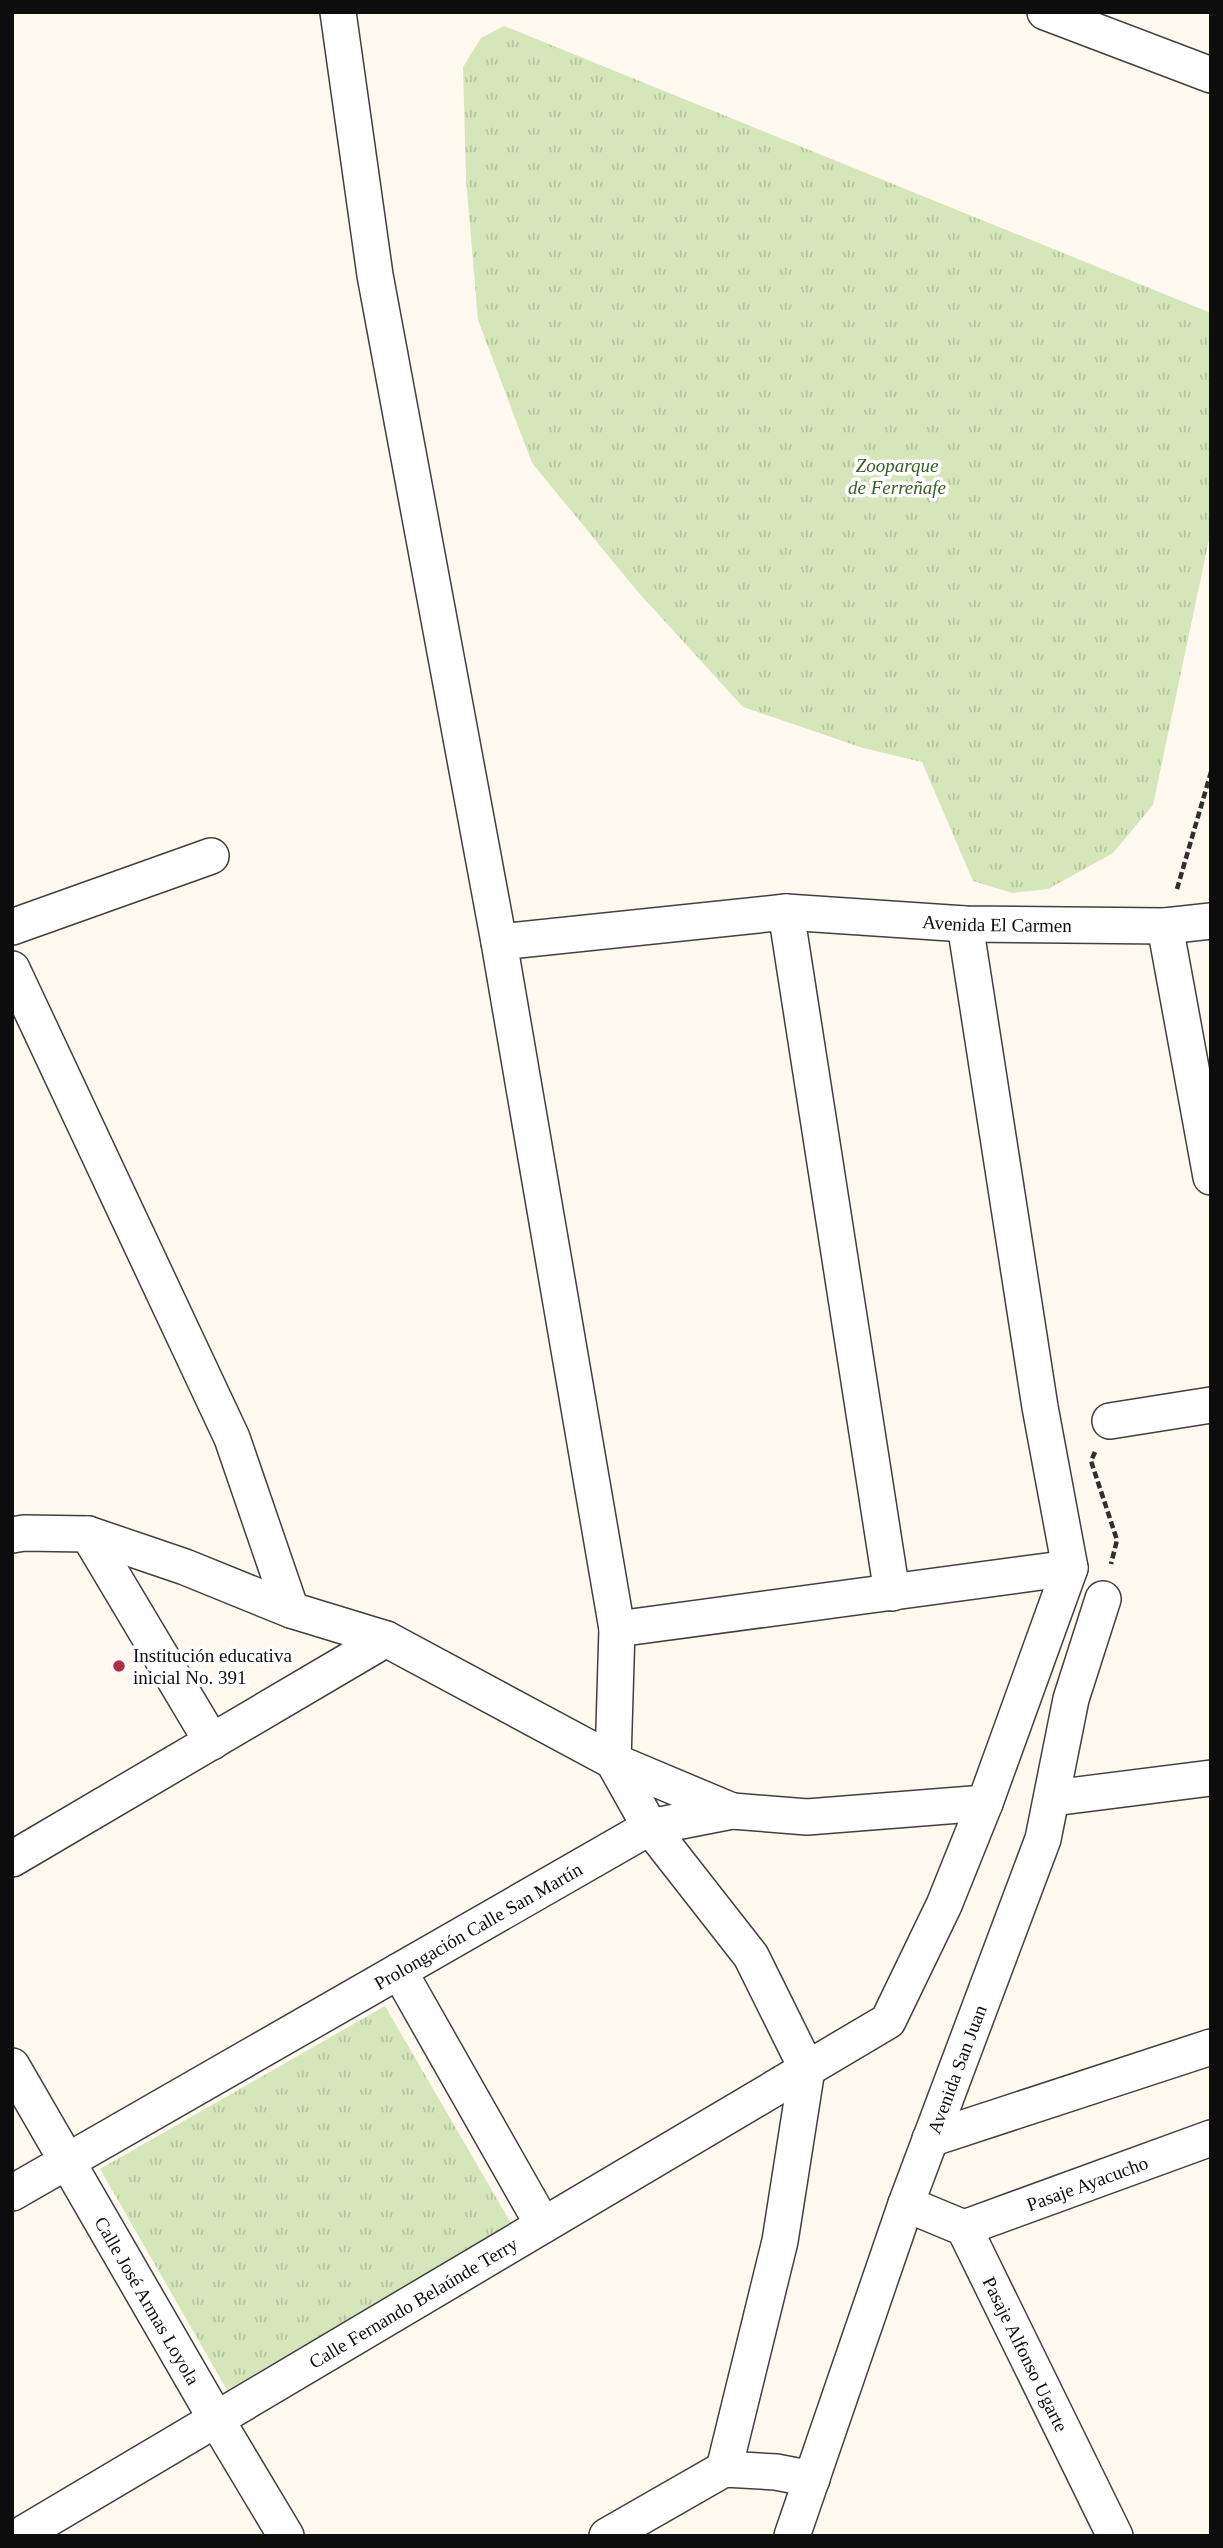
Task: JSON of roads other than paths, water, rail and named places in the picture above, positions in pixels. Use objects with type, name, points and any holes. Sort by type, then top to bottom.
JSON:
[{"type":"street","points":[[338,12],[375,275],[499,942],[617,1629],[613,1761],[650,1827],[751,1956],[807,2069],[780,2241],[728,2470]]},
{"type":"street","points":[[1045,12],[1211,75]]},
{"type":"street","points":[[12,927],[211,856]]},
{"type":"street","points":[[786,912],[892,1593]]},
{"type":"street","name":"Avenida El Carmen","points":[[499,942],[786,912],[965,924],[1166,926],[1211,921]]},
{"type":"street","points":[[617,1629],[1070,1568],[1040,1407],[965,924]]},
{"type":"street","points":[[1166,926],[1211,1177]]},
{"type":"street","points":[[12,969],[232,1438],[290,1610]]},
{"type":"street","points":[[1110,1420],[1211,1405]]},
{"type":"street","points":[[88,1534],[212,1742]]},
{"type":"street","points":[[12,1535],[88,1534],[185,1567],[290,1610],[386,1639],[613,1761],[732,1811]]},
{"type":"street","name":"Calle Fernando Belaúnde Terry","points":[[19,2536],[888,2021],[944,1905],[985,1803],[1070,1568]]},
{"type":"street","name":"Avenida San Juan","points":[[792,2536],[905,2204],[1043,1839],[1071,1699],[1103,1599]]},
{"type":"street","points":[[12,1859],[386,1639]]},
{"type":"street","points":[[1053,1798],[1211,1778]]},
{"type":"street","name":"Prolongación Calle San Martín","points":[[12,2193],[650,1827],[732,1811],[807,1817],[985,1803]]},
{"type":"street","points":[[399,1971],[542,2225]]},
{"type":"street","points":[[930,2139],[1211,2047]]},
{"type":"street","name":"Calle José Armas Loyola","points":[[12,2066],[286,2536]]},
{"type":"street","name":"Pasaje Ayacucho","points":[[964,2228],[1211,2138]]},
{"type":"street","points":[[905,2204],[964,2228]]},
{"type":"street","name":"Pasaje Alfonso Ugarte","points":[[964,2228],[1115,2536]]},
{"type":"street","points":[[607,2536],[728,2470],[776,2472],[811,2479]]},
{"type":"place","name":"Institución educativa inicial No. 391","points":[[119,1666]]},
{"type":"park label","name":"Zooparque de Ferreñafe","points":[[897,476]]}]
